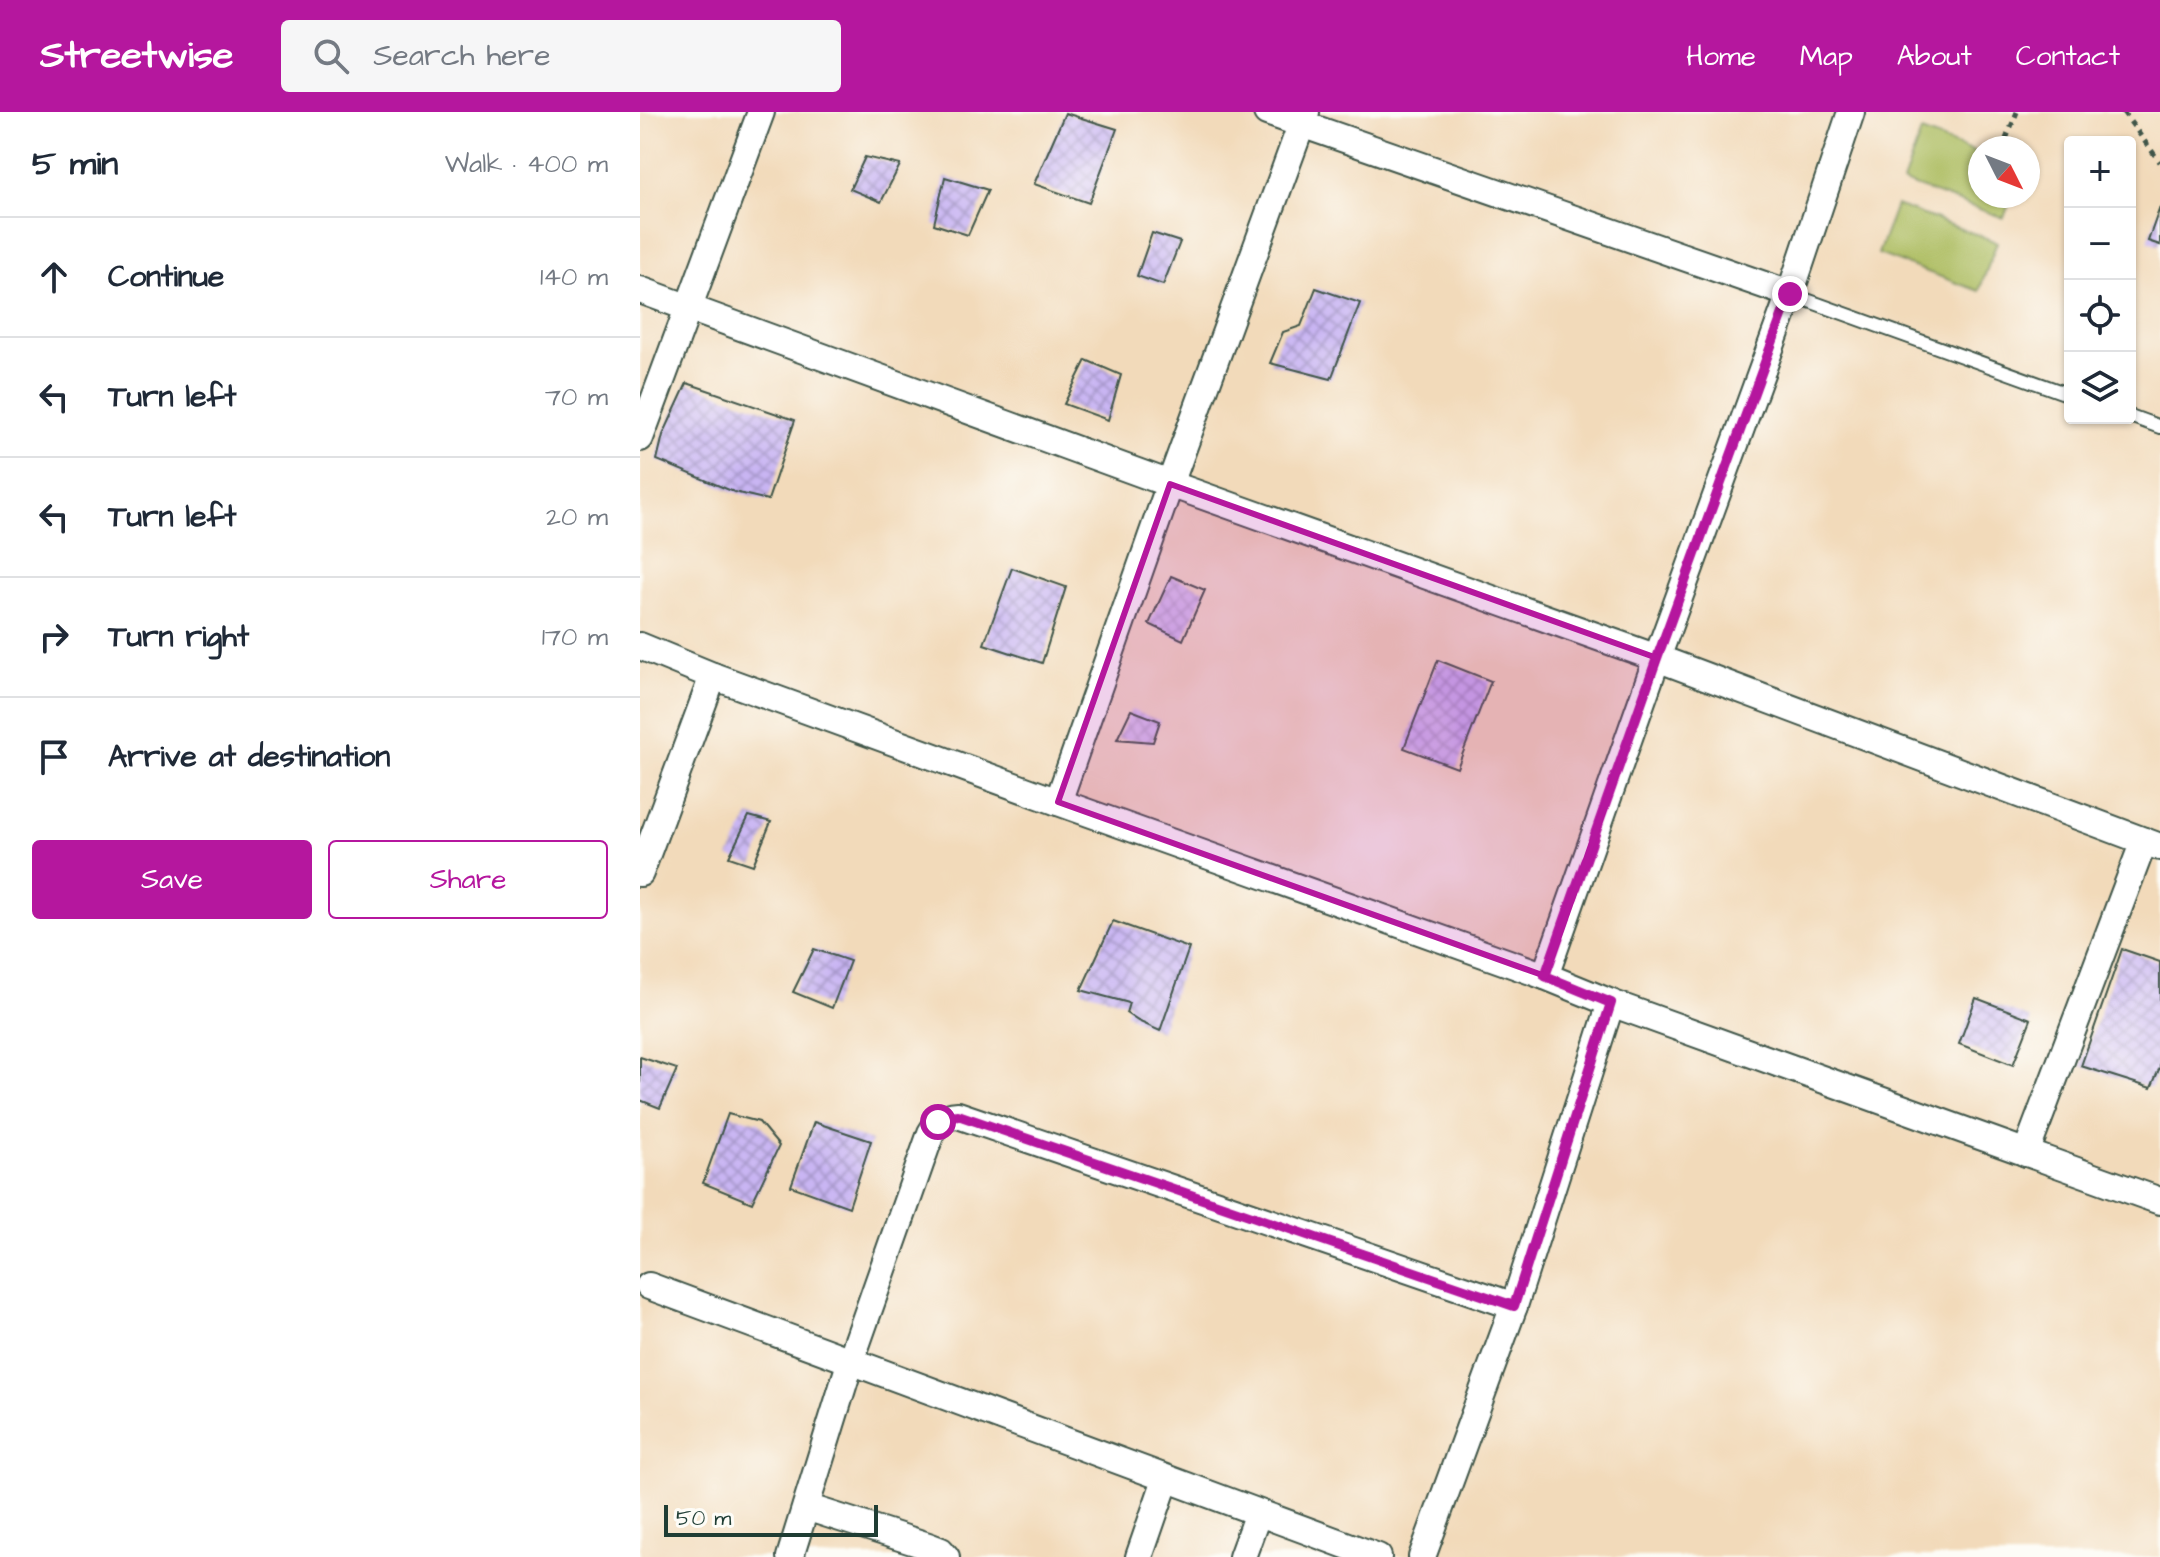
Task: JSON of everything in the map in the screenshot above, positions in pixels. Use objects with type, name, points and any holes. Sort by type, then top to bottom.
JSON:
[{"type":"street","points":[[640,438],[761,112]]},
{"type":"street","points":[[1267,112],[1304,118],[1790,294]]},
{"type":"street","points":[[1545,976],[1790,294],[1851,112]]},
{"type":"street","points":[[1058,802],[1304,118]]},
{"type":"street","points":[[640,290],[1657,658],[2152,844],[2026,1153]]},
{"type":"street","points":[[640,646],[713,676],[1058,802],[2160,1201]]},
{"type":"street","points":[[640,873],[713,676]]},
{"type":"street","points":[[1422,1557],[1514,1306],[1611,1003]]},
{"type":"street","points":[[790,1557],[851,1360],[931,1133],[938,1122],[947,1116],[958,1115],[1514,1306]]},
{"type":"street","points":[[649,1286],[1378,1557]]},
{"type":"street","points":[[1139,1557],[1166,1479]]},
{"type":"street","points":[[806,1507],[928,1546],[941,1551],[946,1557]]},
{"type":"street","points":[[1242,1557],[1258,1513]]},
{"type":"lane","points":[[1790,294],[2064,393]]},
{"type":"lane","points":[[2136,418],[2160,427]]},
{"type":"path","points":[[2007,136],[2017,112]]},
{"type":"path","points":[[2123,112],[2160,162]]},
{"type":"highlighted area","points":[[1170,484],[1657,658],[1545,976],[1058,802]]},
{"type":"green space","points":[[1921,132],[1968,150],[1968,205],[1903,182]]},
{"type":"green space","points":[[1896,205],[1997,242],[1979,291],[1878,254]]},
{"type":"green space","points":[[1976,208],[2008,208],[2004,218]]},
{"type":"building","points":[[1065,113],[1117,129],[1089,203],[1034,184]]},
{"type":"building","points":[[865,157],[900,165],[881,202],[850,189]]},
{"type":"building","points":[[945,177],[988,190],[968,235],[934,224]]},
{"type":"building","points":[[2160,207],[2160,245],[2148,241]]},
{"type":"building","points":[[1152,233],[1180,242],[1163,285],[1137,276]]},
{"type":"building","points":[[1316,288],[1360,303],[1331,379],[1270,363],[1283,332],[1301,326]]},
{"type":"building","points":[[1086,360],[1121,375],[1108,420],[1064,404]]},
{"type":"building","points":[[687,383],[795,420],[768,500],[734,492],[657,460],[663,435]]},
{"type":"building","points":[[1012,568],[1066,587],[1042,663],[984,644]]},
{"type":"building","points":[[1171,576],[1205,590],[1183,640],[1149,624]]},
{"type":"building","points":[[1438,660],[1491,681],[1457,768],[1404,748]]},
{"type":"building","points":[[1131,710],[1160,721],[1153,742],[1117,739]]},
{"type":"building","points":[[749,816],[771,822],[753,865],[729,857]]},
{"type":"building","points":[[1113,921],[1189,948],[1160,1031],[1126,1013],[1129,1003],[1081,990]]},
{"type":"building","points":[[814,949],[850,961],[832,1008],[793,992]]},
{"type":"building","points":[[2122,949],[2160,962],[2160,1067],[2151,1088],[2081,1066]]},
{"type":"building","points":[[1976,998],[2031,1019],[2013,1065],[1959,1044]]},
{"type":"building","points":[[640,1057],[677,1069],[660,1108],[640,1100]]},
{"type":"building","points":[[728,1114],[759,1122],[779,1146],[752,1203],[703,1183]]},
{"type":"building","points":[[814,1122],[871,1141],[849,1207],[791,1186]]},
{"type":"route","points":[[938,1122],[947,1116],[958,1115],[1514,1306],[1611,1003],[1545,976],[1790,294]]}]
